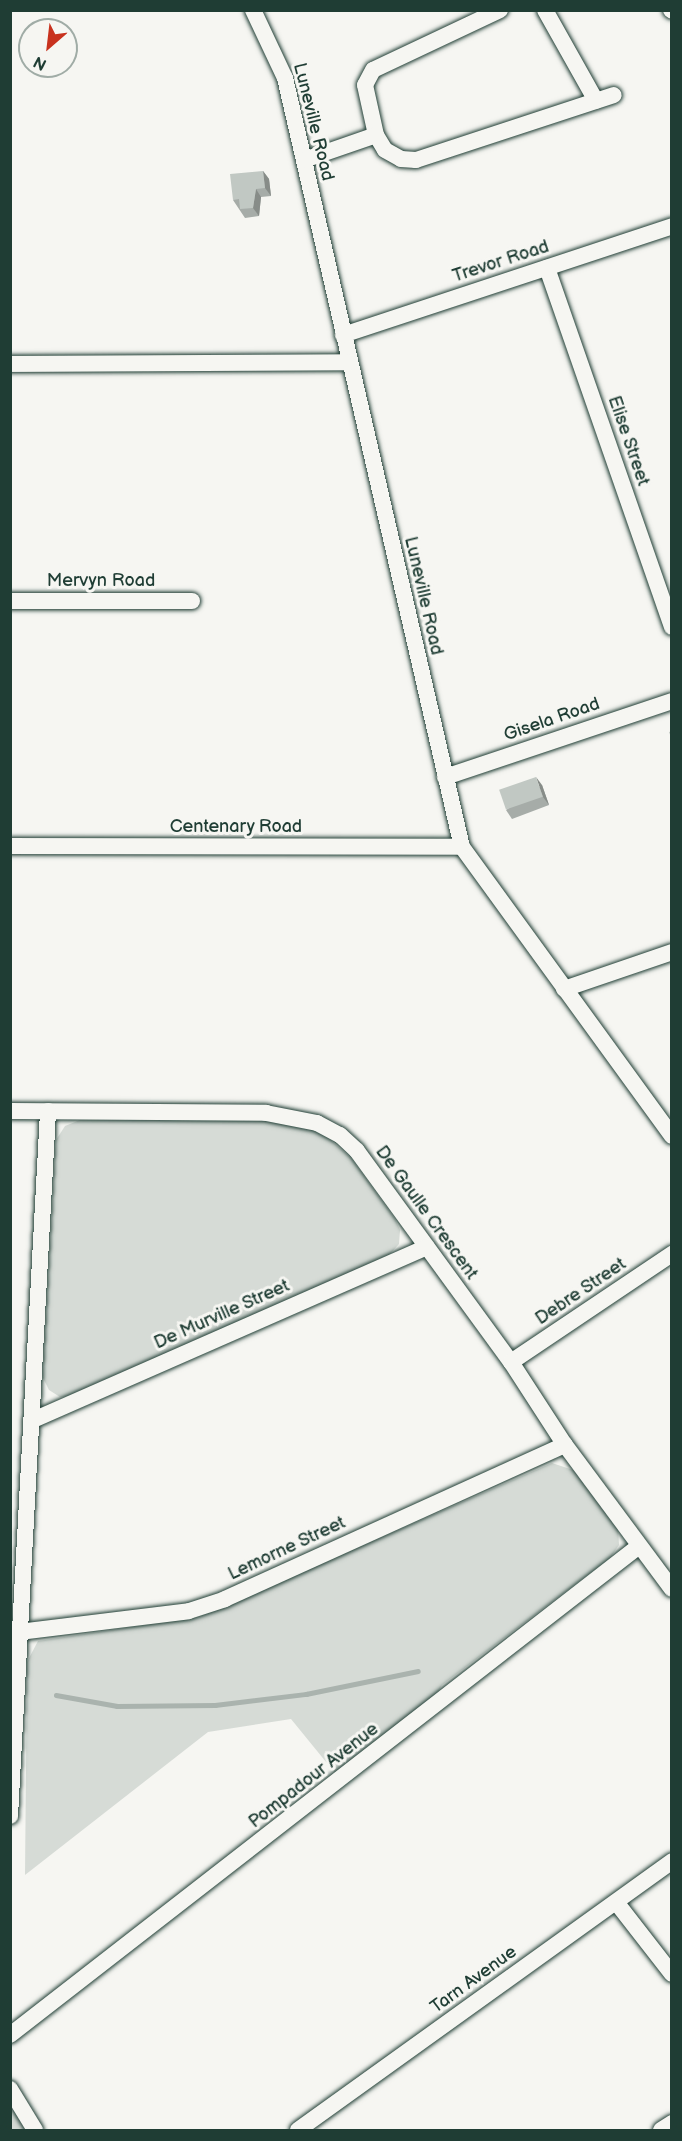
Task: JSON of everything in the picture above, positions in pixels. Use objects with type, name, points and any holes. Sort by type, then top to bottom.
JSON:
[{"type":"street","name":"Luneville Road","points":[[253,10],[285,78],[462,847],[672,1136]]},
{"type":"street","points":[[500,10],[373,70],[365,86],[376,135],[385,150],[408,161],[614,95]]},
{"type":"street","points":[[545,10],[596,101]]},
{"type":"street","points":[[303,160],[376,135]]},
{"type":"street","name":"Trevor Road","points":[[343,335],[672,226]]},
{"type":"street","name":"Elise Street","points":[[547,268],[672,627]]},
{"type":"street","points":[[10,364],[349,362]]},
{"type":"street","name":"Mervyn Road","points":[[10,600],[192,602]]},
{"type":"street","name":"Gisela Road","points":[[445,777],[672,700]]},
{"type":"street","name":"Centenary Road","points":[[10,846],[462,847]]},
{"type":"street","points":[[564,989],[672,952]]},
{"type":"street","name":"De Gaulle Crescent","points":[[10,1111],[266,1113],[317,1123],[340,1135],[357,1151],[512,1362],[565,1445],[672,1589]]},
{"type":"street","points":[[10,1816],[15,1633],[33,1420],[48,1111]]},
{"type":"street","name":"De Murville Street","points":[[33,1420],[427,1247]]},
{"type":"street","name":"Debre Street","points":[[512,1362],[672,1254]]},
{"type":"street","name":"Lemorne Street","points":[[15,1633],[149,1619],[198,1608],[565,1445]]},
{"type":"street","name":"Pompadour Avenue","points":[[10,2035],[639,1546]]},
{"type":"street","name":"Tarn Avenue","points":[[298,2130],[672,1861]]},
{"type":"street","points":[[616,1902],[672,1974]]},
{"type":"street","points":[[10,2089],[35,2130]]},
{"type":"street","points":[[661,2130],[672,2123]]},
{"type":"shaded area","points":[[80,1120],[283,1121],[319,1130],[351,1158],[395,1219],[400,1230],[399,1244],[389,1255],[73,1396],[60,1397],[49,1390],[43,1378],[56,1140],[65,1126]]},
{"type":"shaded area","points":[[552,1463],[576,1471],[618,1527],[619,1545],[610,1558],[442,1685],[437,1694],[335,1773],[291,1719],[208,1732],[25,1875],[27,1662],[38,1641],[199,1617]]},
{"type":"shaded area","points":[[11,2105],[25,2130],[11,2130]]},
{"type":"building","points":[[263,171],[265,188],[256,189],[253,208],[240,209],[239,199],[233,200],[230,174]]},
{"type":"building","points":[[536,777],[543,797],[506,810],[499,790]]},
{"type":"waterway","points":[[56,1695],[117,1706],[215,1705],[306,1694],[418,1671]]}]
